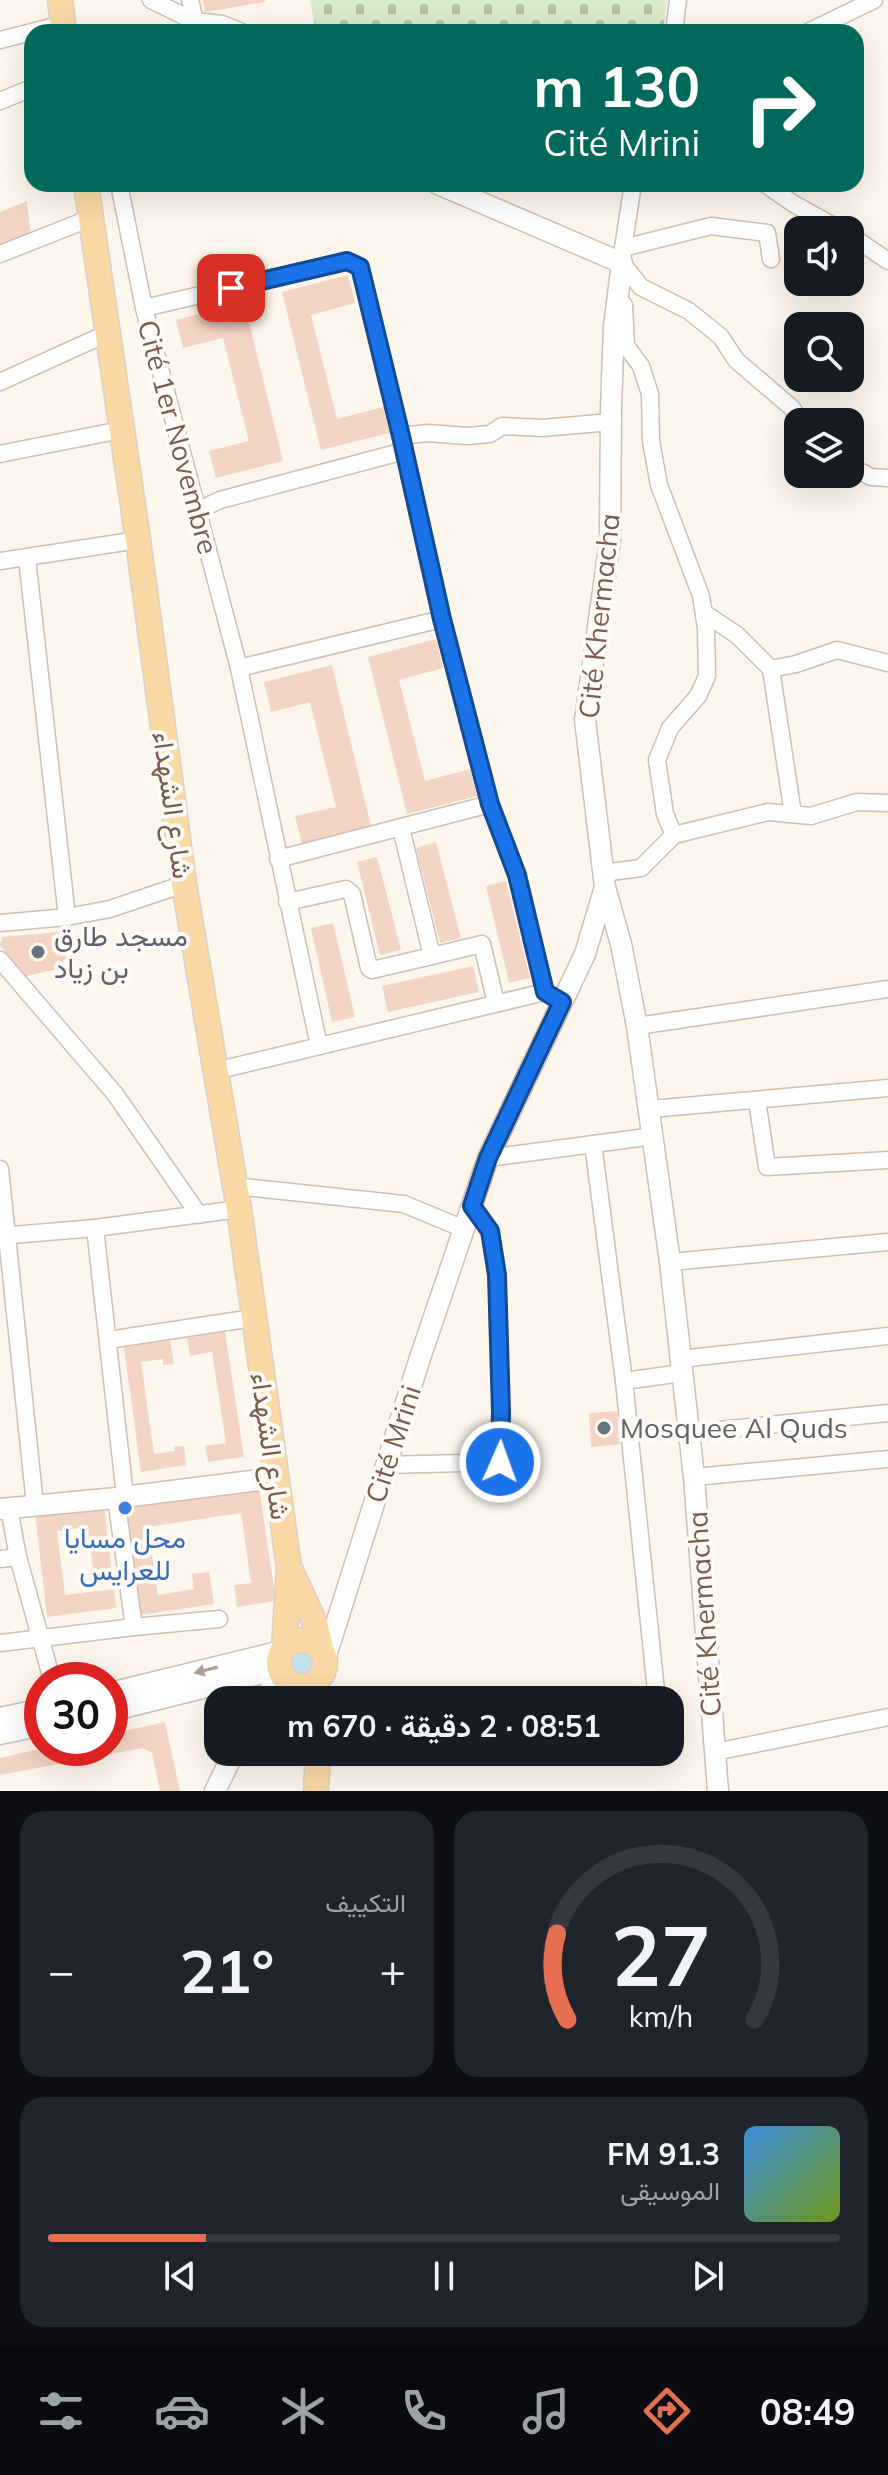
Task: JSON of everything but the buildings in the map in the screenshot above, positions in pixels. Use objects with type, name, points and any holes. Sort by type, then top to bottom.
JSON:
[{"type":"main road","name":"شارع الشهداء","points":[[87,192],[184,884],[237,1198],[289,1567]]},
{"type":"main road","points":[[289,1567],[315,1623],[323,1661],[322,1686]]},
{"type":"main road","points":[[284,1670],[294,1641],[307,1640],[318,1646],[323,1661],[318,1680],[305,1686],[291,1684],[284,1670],[289,1567]]},
{"type":"main road","points":[[311,1766],[316,1789]]},
{"type":"main road","points":[[316,1789],[317,1766]]},
{"type":"street","points":[[151,0],[191,24]]},
{"type":"street","points":[[190,0],[195,24]]},
{"type":"street","points":[[675,24],[678,0]]},
{"type":"street","points":[[824,24],[874,0]]},
{"type":"street","points":[[0,40],[24,34]]},
{"type":"street","points":[[0,101],[24,91]]},
{"type":"street","points":[[121,192],[144,308]]},
{"type":"street","points":[[459,192],[623,256],[711,226],[767,233],[771,259]]},
{"type":"street","points":[[632,192],[623,256],[641,287],[689,311],[721,337],[736,360],[792,408]]},
{"type":"street","points":[[777,192],[816,216]]},
{"type":"street","points":[[0,254],[91,218]]},
{"type":"street","points":[[864,245],[888,261]]},
{"type":"street","name":"Cité Khermacha","points":[[623,256],[614,327],[610,541],[585,720],[604,880],[621,944],[637,1026],[670,1262],[694,1477],[718,1791]]},
{"type":"street","name":"Cité Khermacha","points":[[623,256],[626,346],[641,366],[650,394],[651,441],[659,485],[701,596],[704,613],[707,676],[698,696],[670,728],[657,760],[665,814],[674,835]]},
{"type":"street","name":"Cité 1er Novembre","points":[[319,1046],[239,668],[144,308],[347,261],[360,267],[442,619],[490,804],[517,875],[553,997]]},
{"type":"street","points":[[0,382],[108,333]]},
{"type":"street","points":[[197,511],[220,500],[403,444],[428,433],[467,436],[490,434],[502,426],[542,428],[611,422]]},
{"type":"street","points":[[0,454],[121,430]]},
{"type":"street","points":[[864,473],[888,478]]},
{"type":"street","points":[[0,561],[138,540]]},
{"type":"street","points":[[27,558],[67,917]]},
{"type":"street","points":[[704,613],[737,635],[771,669],[793,814]]},
{"type":"street","points":[[239,668],[442,619]]},
{"type":"street","points":[[771,669],[837,650],[888,663]]},
{"type":"street","points":[[604,880],[641,868],[674,835],[768,812],[811,816],[857,802],[888,805]]},
{"type":"street","points":[[278,859],[490,804]]},
{"type":"street","points":[[401,828],[432,956]]},
{"type":"street","name":"Cité Mrini","points":[[323,1661],[488,1158],[553,997],[585,954],[604,880]]},
{"type":"street","points":[[0,923],[67,917],[110,909],[184,884]]},
{"type":"street","points":[[287,902],[346,889],[350,891],[372,970],[482,944],[496,1003]]},
{"type":"street","points":[[0,960],[115,1094],[199,1215]]},
{"type":"street","points":[[637,1026],[888,989]]},
{"type":"street","points":[[215,1071],[496,1003],[553,997]]},
{"type":"street","points":[[650,1109],[888,1088]]},
{"type":"street","points":[[757,1100],[767,1167],[888,1160]]},
{"type":"street","points":[[488,1158],[654,1136]]},
{"type":"street","points":[[593,1144],[624,1381],[656,1686]]},
{"type":"street","points":[[0,1169],[4,1236],[35,1505]]},
{"type":"street","points":[[4,1236],[199,1215],[237,1198],[404,1204],[464,1229]]},
{"type":"street","points":[[386,1465],[500,1462],[497,1275],[490,1231],[472,1206]]},
{"type":"street","points":[[95,1228],[134,1627]]},
{"type":"street","points":[[670,1262],[888,1242]]},
{"type":"street","points":[[108,1340],[253,1318]]},
{"type":"street","points":[[624,1381],[681,1366],[888,1336]]},
{"type":"street","points":[[689,1433],[888,1413]]},
{"type":"street","name":"Cité Khermacha","points":[[694,1477],[888,1459]]},
{"type":"street","points":[[47,1662],[4,1509],[275,1478]]},
{"type":"street","points":[[0,1559],[18,1557]]},
{"type":"street","points":[[0,1643],[219,1619]]},
{"type":"street","points":[[128,1695],[140,1696],[284,1670]]},
{"type":"street","points":[[128,1702],[140,1696]]},
{"type":"street","points":[[0,1718],[24,1713]]},
{"type":"street","name":"Cité Khermacha","points":[[715,1752],[888,1717]]},
{"type":"street","points":[[0,1734],[24,1729]]},
{"type":"street","points":[[215,1791],[227,1766]]},
{"type":"green space","points":[[310,0],[667,0],[664,24],[314,24]]},
{"type":"water","points":[[302,1649],[312,1653],[316,1663],[312,1673],[302,1677],[292,1673],[288,1663],[292,1653]]},
{"type":"place","name":"مسجد طارق بن زياد","points":[[38,952]]},
{"type":"place","name":"Mosquee Al Quds","points":[[604,1428]]},
{"type":"place","name":"محل مسايا للعرايس","points":[[125,1508]]},
{"type":"route","points":[[231,288],[347,261],[360,267],[442,619],[490,804],[517,875],[545,992],[562,1002],[488,1158],[472,1206],[490,1231],[497,1275],[500,1462]]}]
